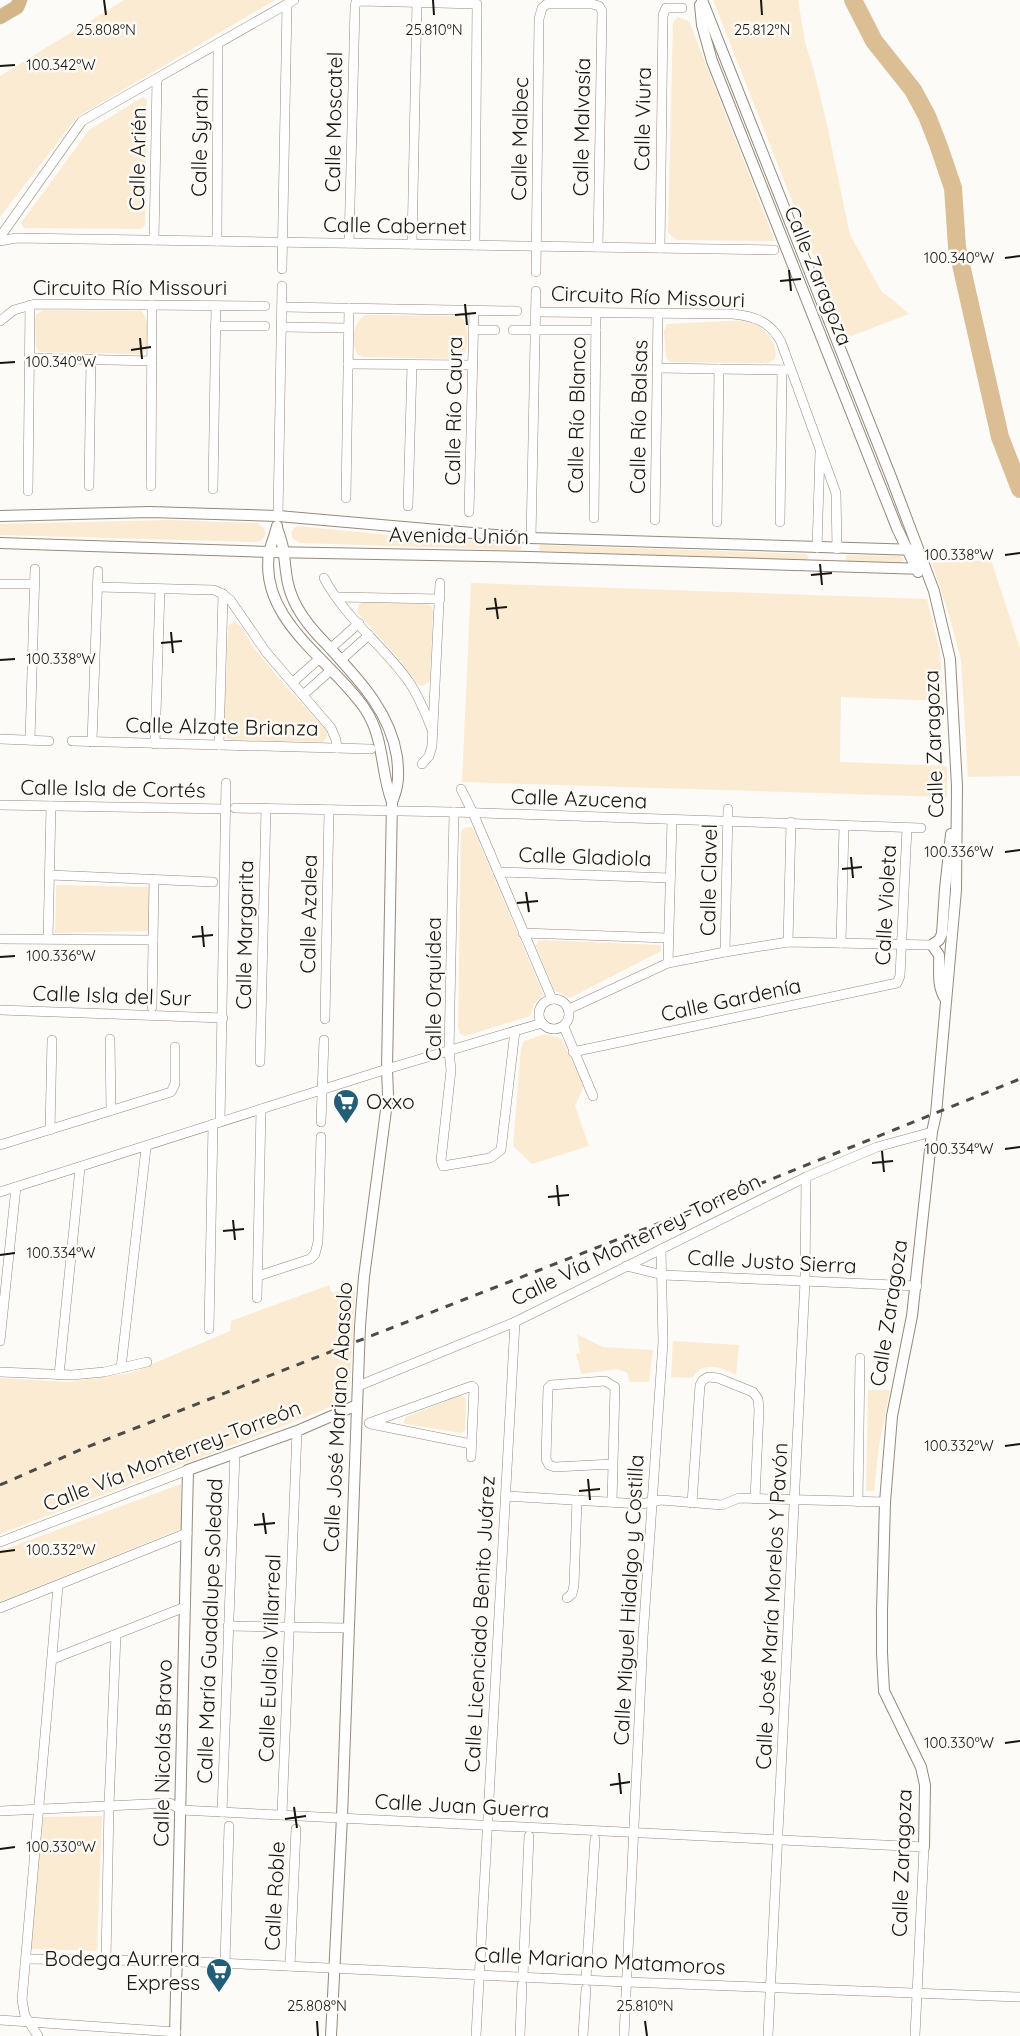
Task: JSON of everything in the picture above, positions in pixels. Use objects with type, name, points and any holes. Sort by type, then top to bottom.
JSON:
[{"type":"main road","points":[[0,17],[16,7],[20,0]]},
{"type":"street","name":"Calle Moscatel","points":[[349,243],[356,2],[361,0],[417,2]]},
{"type":"street","name":"Calle Zaragoza","points":[[701,0],[801,250],[913,550],[933,591],[950,659],[957,817],[956,891],[936,1114],[932,1132],[916,1286],[892,1416],[885,1502],[882,1611],[883,1680],[890,1706],[921,1767],[926,1792],[915,2036]]},
{"type":"street","name":"Calle Zaragoza","points":[[701,0],[702,25],[712,61],[897,528],[913,550]]},
{"type":"street","points":[[1,234],[82,121],[290,2]]},
{"type":"street","points":[[282,269],[290,2]]},
{"type":"street","points":[[412,244],[417,2],[477,4],[475,245]]},
{"type":"street","name":"Calle Malvasía","points":[[542,8],[550,3],[592,4],[601,8],[598,247]]},
{"type":"street","name":"Calle Malbec","points":[[536,272],[539,19],[542,8]]},
{"type":"street","name":"Calle Viura","points":[[660,248],[663,15],[666,8],[682,8]]},
{"type":"street","name":"Calle Syrah","points":[[217,241],[218,44]]},
{"type":"street","name":"Calle Arién","points":[[154,240],[157,79]]},
{"type":"street","name":"Calle Cabernet","points":[[1,234],[16,238],[774,250]]},
{"type":"street","points":[[789,255],[801,250]]},
{"type":"street","name":"Calle José Mariano Abasolo","points":[[282,286],[278,522],[287,584],[296,606],[308,624],[372,697],[391,733],[397,757],[399,786],[392,806]]},
{"type":"street","points":[[530,557],[536,291]]},
{"type":"street","points":[[28,491],[30,305]]},
{"type":"street","name":"Circuito Río Missouri","points":[[0,321],[14,310],[30,305],[265,306]]},
{"type":"street","points":[[151,486],[152,305]]},
{"type":"street","points":[[213,489],[216,306]]},
{"type":"street","points":[[282,307],[518,311]]},
{"type":"street","points":[[346,498],[348,308]]},
{"type":"street","name":"Calle Río Caura","points":[[469,512],[474,310]]},
{"type":"street","name":"Circuito Río Missouri","points":[[536,312],[733,314],[759,320],[768,326],[778,337],[787,370],[820,447],[836,493],[837,549]]},
{"type":"street","name":"Calle Río Blanco","points":[[594,518],[596,313]]},
{"type":"street","name":"Calle Río Balsas","points":[[656,520],[658,313]]},
{"type":"street","name":"Circuito Río Missouri","points":[[215,326],[265,326]]},
{"type":"street","points":[[282,327],[348,328]]},
{"type":"street","points":[[474,330],[495,330]]},
{"type":"street","name":"Circuito Río Missouri","points":[[513,330],[596,330]]},
{"type":"street","points":[[29,358],[152,361]]},
{"type":"street","points":[[89,486],[91,360]]},
{"type":"street","points":[[348,364],[473,365]]},
{"type":"street","points":[[408,506],[412,365]]},
{"type":"street","points":[[657,368],[787,370],[780,522]]},
{"type":"street","points":[[717,522],[719,369]]},
{"type":"street","name":"Circuito Río Missouri","points":[[818,548],[820,447]]},
{"type":"street","name":"Avenida Unión","points":[[0,516],[150,512],[531,538],[913,550]]},
{"type":"street","name":"Calle José Mariano Abasolo","points":[[278,522],[269,552],[271,585],[283,613],[360,703],[371,720],[380,742],[386,786],[392,806],[388,1095],[362,1299],[331,2036]]},
{"type":"street","points":[[883,550],[894,542],[897,528]]},
{"type":"street","name":"Avenida Unión","points":[[0,543],[921,569]]},
{"type":"street","points":[[817,566],[818,548]]},
{"type":"street","points":[[836,566],[837,549]]},
{"type":"street","points":[[30,740],[35,569]]},
{"type":"street","points":[[92,742],[98,571]]},
{"type":"street","points":[[324,578],[337,597],[409,682],[423,706],[433,732]]},
{"type":"street","points":[[422,764],[431,752],[433,732],[440,583]]},
{"type":"street","points":[[0,584],[34,584]]},
{"type":"street","points":[[98,586],[214,590],[223,594],[233,604],[266,652],[331,728],[337,748]]},
{"type":"street","points":[[156,744],[160,589]]},
{"type":"street","points":[[219,745],[223,594]]},
{"type":"street","points":[[337,597],[440,599]]},
{"type":"street","points":[[283,613],[296,606]]},
{"type":"street","points":[[293,682],[359,623]]},
{"type":"street","points":[[303,695],[369,635]]},
{"type":"street","points":[[0,739],[49,741]]},
{"type":"street","name":"Calle Alzate Brianza","points":[[72,741],[370,749]]},
{"type":"street","points":[[210,1329],[230,809],[226,783]]},
{"type":"street","points":[[461,789],[552,999]]},
{"type":"street","name":"Calle Isla de Cortés","points":[[0,805],[230,809]]},
{"type":"street","points":[[48,939],[51,806]]},
{"type":"street","name":"Calle Azucena","points":[[230,809],[329,810],[392,806],[473,813],[921,828]]},
{"type":"street","name":"Calle Margarita","points":[[260,1062],[266,808]]},
{"type":"street","name":"Calle Clavel","points":[[725,952],[728,809]]},
{"type":"street","name":"Calle Azalea","points":[[325,1019],[329,810]]},
{"type":"street","name":"Calle Orquídea","points":[[454,812],[449,1051],[451,1070],[442,1165],[447,1167],[490,1158],[501,1150],[515,1031]]},
{"type":"street","points":[[932,945],[939,940],[942,934],[951,835],[957,817]]},
{"type":"street","points":[[668,963],[672,820]]},
{"type":"street","points":[[788,942],[791,822]]},
{"type":"street","points":[[840,943],[844,826]]},
{"type":"street","name":"Calle Violeta","points":[[897,983],[900,976],[902,945],[907,828]]},
{"type":"street","name":"Calle Gladiola","points":[[498,872],[670,878]]},
{"type":"street","points":[[50,875],[213,882]]},
{"type":"street","points":[[152,1007],[154,879]]},
{"type":"street","points":[[523,933],[668,938]]},
{"type":"street","points":[[0,939],[153,940]]},
{"type":"street","points":[[569,1009],[668,963],[725,952],[788,942],[952,946]]},
{"type":"street","points":[[932,945],[939,955],[939,983],[946,1000]]},
{"type":"street","name":"Calle Gardenía","points":[[573,1052],[897,983]]},
{"type":"street","points":[[552,999],[560,1000],[569,1009],[569,1019],[564,1026],[554,1030],[545,1027],[542,1023],[540,1008],[552,999]]},
{"type":"street","name":"Calle Isla del Sur","points":[[0,1010],[223,1018]]},
{"type":"street","points":[[0,1192],[146,1148],[387,1069],[542,1023]]},
{"type":"street","points":[[564,1026],[593,1096]]},
{"type":"street","points":[[110,1039],[111,1110]]},
{"type":"street","points":[[50,1130],[52,1040]]},
{"type":"street","points":[[321,1122],[324,1040]]},
{"type":"street","points":[[0,1145],[173,1090],[175,1047]]},
{"type":"street","points":[[257,1298],[261,1109]]},
{"type":"street","name":"Calle Vía Monterrey-Torreón","points":[[358,1386],[515,1322],[806,1177],[877,1147],[932,1132]]},
{"type":"street","points":[[258,1276],[310,1259],[315,1254],[318,1242],[321,1137]]},
{"type":"street","points":[[121,1368],[146,1148]]},
{"type":"street","points":[[59,1375],[80,1168]]},
{"type":"street","name":"Calle José María Morelos Y Pavón","points":[[768,2036],[805,1281],[806,1177]]},
{"type":"street","points":[[0,1341],[16,1188]]},
{"type":"street","name":"Calle Miguel Hidalgo y Costilla","points":[[624,2036],[643,1637],[663,1342],[661,1249]]},
{"type":"street","name":"Calle Justo Sierra","points":[[626,1266],[663,1275],[916,1286]]},
{"type":"street","name":"Calle Licenciado Benito Juárez","points":[[477,2036],[486,1825],[515,1322]]},
{"type":"street","points":[[858,1502],[860,1358]]},
{"type":"street","points":[[0,1372],[90,1374],[147,1362]]},
{"type":"street","points":[[692,1503],[700,1385],[703,1380],[713,1377],[753,1392],[758,1398],[755,1499]]},
{"type":"street","points":[[612,1502],[615,1392],[613,1384],[605,1381],[551,1385],[548,1388],[546,1459],[549,1465],[555,1467],[613,1464]]},
{"type":"street","points":[[369,1423],[470,1385],[474,1388],[471,1457]]},
{"type":"street","name":"Calle Vía Monterrey-Torreón","points":[[0,1542],[297,1431],[357,1405]]},
{"type":"street","points":[[356,1423],[369,1423],[471,1444]]},
{"type":"street","name":"Calle Eulalio Villarreal","points":[[282,1814],[297,1431]]},
{"type":"street","name":"Calle María Guadalupe Soledad","points":[[222,1812],[235,1453]]},
{"type":"street","name":"Calle Nicolás Bravo","points":[[175,2034],[188,1470]]},
{"type":"street","points":[[506,1496],[641,1504],[661,1500],[722,1505],[736,1498],[885,1502]]},
{"type":"street","points":[[567,1598],[572,1593],[574,1585],[577,1500]]},
{"type":"street","points":[[0,1608],[186,1533]]},
{"type":"street","points":[[38,2036],[25,2016],[22,2000],[58,1586]]},
{"type":"street","points":[[52,1659],[185,1607]]},
{"type":"street","points":[[228,1626],[348,1628]]},
{"type":"street","points":[[106,1960],[116,1635]]},
{"type":"street","name":"Calle Juan Guerra","points":[[0,1811],[171,1803],[181,1810],[924,1847]]},
{"type":"street","points":[[225,1963],[229,1826]]},
{"type":"street","name":"Calle Roble","points":[[290,1966],[296,1829]]},
{"type":"street","points":[[520,2036],[529,1836]]},
{"type":"street","points":[[583,2036],[595,1839]]},
{"type":"street","name":"Calle Mariano Matamoros","points":[[26,1959],[178,1961],[335,1967],[479,1974],[522,1980],[586,1984],[627,1982],[771,1986],[1020,1997]]},
{"type":"street","points":[[0,2020],[175,2034]]},
{"type":"shaded area","points":[[124,0],[275,0],[77,117],[0,217],[0,76]]},
{"type":"shaded area","points":[[713,0],[798,0],[805,42],[826,120],[850,235],[882,292],[909,314],[846,338]]},
{"type":"shaded area","points":[[678,17],[689,21],[775,241],[677,240],[668,233],[673,22]]},
{"type":"shaded area","points":[[143,97],[147,100],[145,225],[141,229],[24,228],[21,223],[89,130]]},
{"type":"shaded area","points":[[43,310],[141,311],[147,323],[146,349],[141,354],[40,352],[36,347],[35,320],[36,315]]},
{"type":"shaded area","points":[[366,315],[459,316],[467,328],[465,352],[463,356],[455,359],[358,355],[353,339],[355,328],[361,318]]},
{"type":"shaded area","points":[[746,321],[764,330],[775,346],[775,359],[769,363],[670,362],[666,358],[664,331],[667,324]]},
{"type":"shaded area","points":[[168,520],[257,523],[264,528],[266,534],[261,541],[254,542],[0,535],[0,524]]},
{"type":"shaded area","points":[[298,526],[409,537],[520,544],[522,548],[519,550],[300,543],[293,539],[292,535],[293,529]]},
{"type":"shaded area","points":[[540,545],[806,554],[809,557],[806,560],[541,551],[538,549]]},
{"type":"shaded area","points":[[847,555],[901,556],[904,559],[901,562],[848,561],[845,559]]},
{"type":"shaded area","points":[[991,560],[1020,648],[1020,776],[968,777],[961,660],[932,563]]},
{"type":"shaded area","points":[[471,583],[927,599],[940,652],[943,701],[841,697],[840,762],[947,766],[947,797],[462,782]]},
{"type":"shaded area","points":[[364,602],[431,606],[433,611],[428,683],[422,686],[417,684],[397,657],[358,613],[358,605]]},
{"type":"shaded area","points":[[235,622],[272,670],[327,731],[327,737],[323,742],[226,738],[224,730],[228,627]]},
{"type":"shaded area","points":[[471,827],[543,994],[534,1005],[530,1016],[465,1036],[460,1034],[458,1028],[461,832],[464,828]]},
{"type":"shaded area","points":[[56,885],[150,887],[149,931],[55,933]]},
{"type":"shaded area","points":[[538,941],[661,945],[661,951],[570,998],[554,990],[536,946]]},
{"type":"shaded area","points":[[545,1034],[561,1038],[584,1086],[575,1106],[589,1146],[532,1164],[513,1146],[521,1048],[524,1041]]},
{"type":"shaded area","points":[[329,1285],[332,1293],[351,1286],[355,1291],[350,1383],[340,1403],[0,1534],[0,1378],[68,1382],[131,1373],[230,1331],[231,1321]]},
{"type":"shaded area","points":[[577,1334],[603,1347],[653,1350],[649,1382],[630,1382],[627,1373],[618,1369],[581,1374],[576,1354],[580,1353]]},
{"type":"shaded area","points":[[673,1341],[739,1345],[736,1375],[707,1367],[697,1372],[692,1378],[671,1377]]},
{"type":"shaded area","points":[[868,1390],[890,1390],[879,1446],[874,1491],[866,1491]]},
{"type":"shaded area","points":[[461,1395],[466,1399],[465,1430],[461,1433],[403,1422],[406,1417]]},
{"type":"shaded area","points":[[181,1484],[181,1529],[0,1602],[0,1551]]},
{"type":"shaded area","points":[[102,1816],[97,1951],[31,1949],[43,1817]]},
{"type":"waterway","points":[[853,0],[874,41],[913,90],[938,144],[953,188],[957,247],[1000,437],[1020,489]]},
{"type":"railway","points":[[0,1485],[82,1449],[767,1181],[1020,1079]]},
{"type":"place","name":"Oxxo","points":[[346,1125]]},
{"type":"place","name":"Bodega Aurrera Express","points":[[219,1994]]}]
